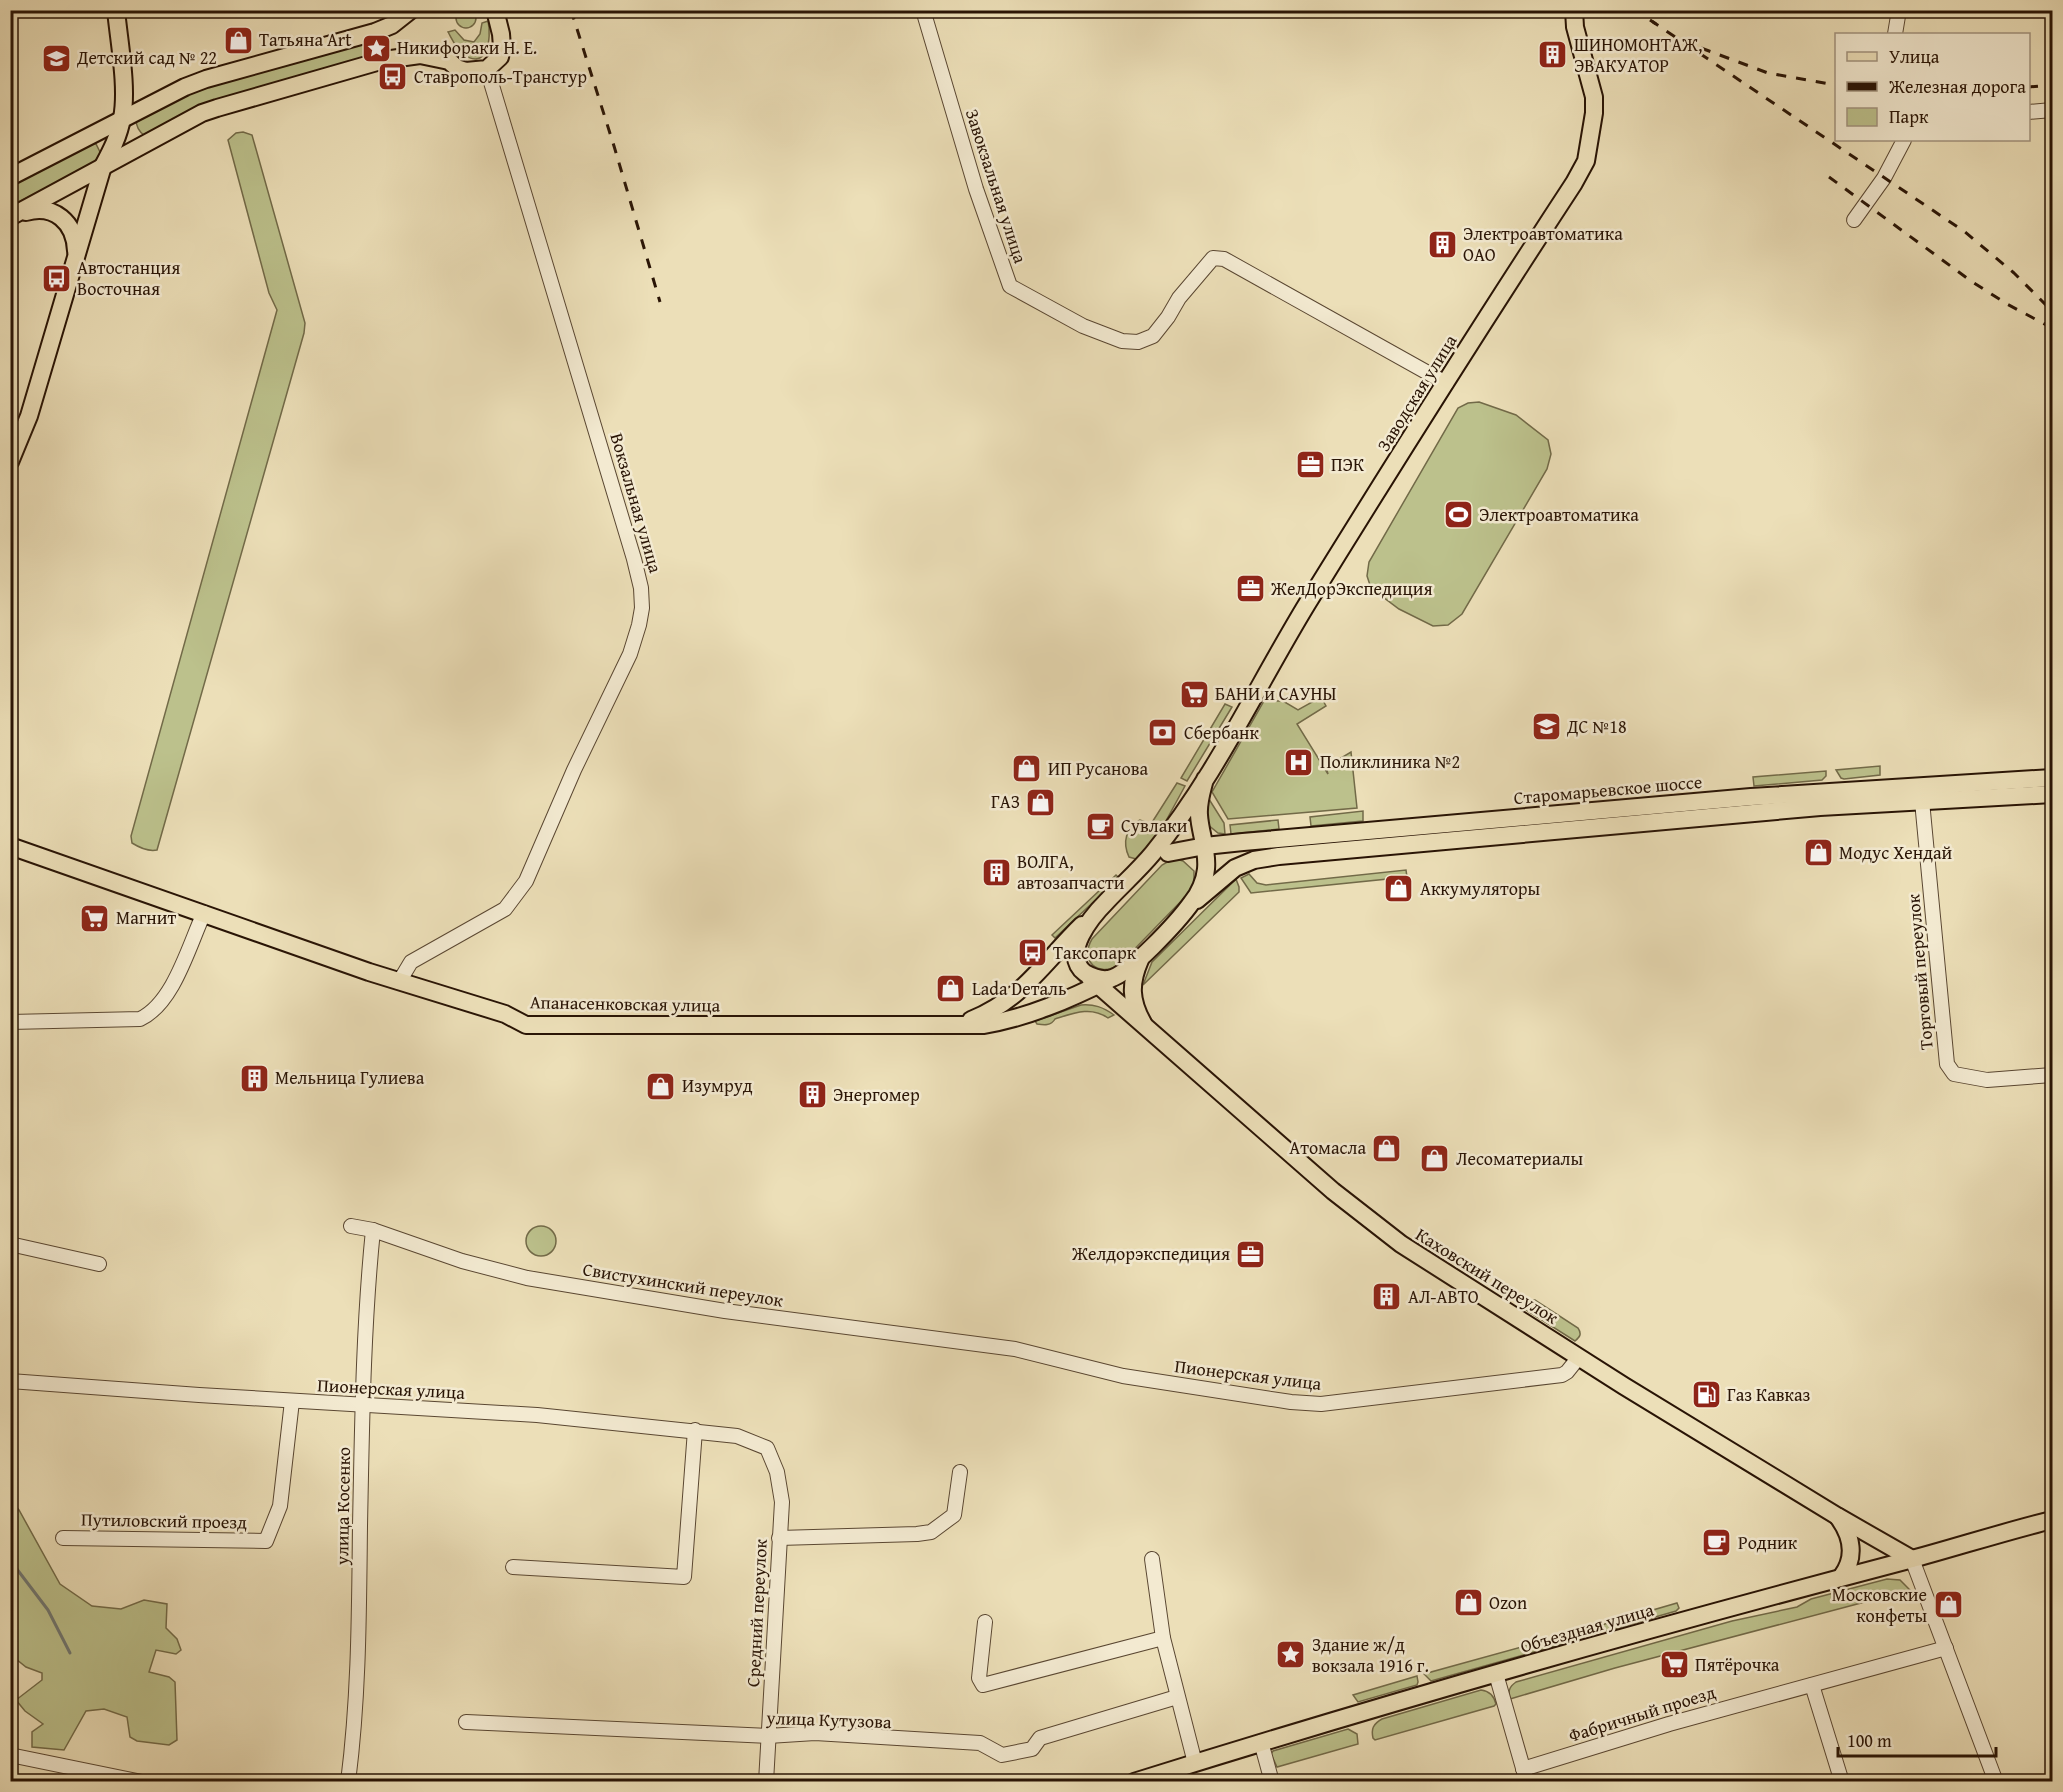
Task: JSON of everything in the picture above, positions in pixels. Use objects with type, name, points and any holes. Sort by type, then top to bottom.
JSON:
[{"type":"main road","points":[[10,462],[29,416],[103,166],[114,146],[122,120],[124,97],[116,10]]},
{"type":"main road","points":[[10,177],[185,87],[206,79],[375,32],[392,25],[411,10]]},
{"type":"main road","points":[[13,216],[202,113],[217,108],[384,60],[420,55],[449,61],[457,68],[466,71],[487,69],[500,57],[502,47],[495,10]]},
{"type":"main road","name":"Заводская улица","points":[[1205,779],[1306,605],[1586,161],[1594,97],[1575,27],[1574,10]]},
{"type":"main road","points":[[13,216],[42,209],[62,216],[75,239],[74,264]]},
{"type":"main road","name":"Старомарьевское шоссе","points":[[1134,873],[1156,857],[1205,846],[1751,797],[2052,778]]},
{"type":"main road","points":[[955,1024],[983,1025],[1000,1022],[1064,1001],[1132,967],[1187,909],[1201,886],[1206,869],[1205,846],[1199,816],[1205,779]]},
{"type":"main road","points":[[955,1024],[968,1022],[988,1013],[1012,998],[1153,853],[1205,779]]},
{"type":"main road","name":"Старомарьевское шоссе","points":[[1187,909],[1235,868],[1254,860],[1279,856],[1821,807],[2052,794]]},
{"type":"main road","points":[[1199,816],[1210,836],[1230,844]]},
{"type":"main road","name":"Апанасенковская улица","points":[[10,846],[399,982],[505,1014],[526,1025],[955,1024]]},
{"type":"main road","points":[[1168,853],[1188,856],[1194,862],[1198,867],[1201,886]]},
{"type":"main road","name":"Каховский переулок","points":[[1091,916],[1079,938],[1076,951],[1081,969],[1103,983],[1123,1009],[1333,1191],[1401,1244],[1579,1357],[1837,1516],[1912,1559]]},
{"type":"main road","points":[[1142,956],[1131,991],[1137,1012],[1146,1029]]},
{"type":"main road","points":[[1064,1001],[1089,999],[1123,1009]]},
{"type":"main road","points":[[1837,1516],[1848,1531],[1851,1551],[1847,1569],[1842,1576]]},
{"type":"main road","name":"Объездная улица","points":[[1134,1782],[1261,1742],[1496,1674],[1842,1576],[2052,1520]]},
{"type":"street","name":"Завокзальная улица","points":[[923,10],[976,189],[1010,286],[1083,326],[1122,341],[1138,342],[1153,336],[1179,298],[1213,258],[1224,259],[1446,383]]},
{"type":"street","points":[[1895,33],[1899,10]]},
{"type":"street","name":"Вокзальная улица","points":[[399,982],[411,962],[505,909],[526,881],[574,770],[630,654],[642,608],[641,588],[634,559],[487,69]]},
{"type":"street","points":[[2030,112],[2052,110]]},
{"type":"street","points":[[1854,220],[1884,178],[1903,141]]},
{"type":"street","name":"Торговый переулок","points":[[1922,801],[1947,1064],[1954,1074],[1979,1080],[2052,1075]]},
{"type":"street","points":[[10,1022],[140,1019],[149,1015],[170,988],[204,913]]},
{"type":"street","name":"Свистухинский переулок","points":[[351,1226],[373,1230],[462,1261],[527,1278],[725,1311],[1015,1350]]},
{"type":"street","name":"улица Косенко","points":[[348,1782],[357,1678],[365,1309],[373,1230]]},
{"type":"street","points":[[10,1244],[99,1264]]},
{"type":"street","name":"Пионерская улица","points":[[1015,1350],[1123,1376],[1291,1402],[1322,1404],[1562,1375],[1579,1357]]},
{"type":"street","name":"Пионерская улица","points":[[10,1381],[292,1401],[537,1415],[737,1436],[767,1448]]},
{"type":"street","name":"Путиловский проезд","points":[[63,1538],[266,1541],[280,1506],[292,1401]]},
{"type":"street","points":[[513,1567],[684,1577],[695,1430]]},
{"type":"street","name":"Средний переулок","points":[[766,1782],[782,1502],[777,1472],[767,1448]]},
{"type":"street","points":[[779,1538],[931,1532],[954,1515],[960,1472]]},
{"type":"street","points":[[1152,1559],[1163,1638],[1195,1763]]},
{"type":"street","points":[[1912,1559],[1996,1782]]},
{"type":"street","points":[[985,1622],[979,1678],[982,1685],[1163,1638]]},
{"type":"street","name":"Фабричный проезд","points":[[1525,1775],[1669,1724],[1946,1647]]},
{"type":"street","points":[[1496,1674],[1525,1775]]},
{"type":"street","points":[[1812,1684],[1842,1782]]},
{"type":"street","name":"улица Кутузова","points":[[466,1722],[768,1736],[815,1733],[980,1743],[1002,1755],[1032,1749],[1040,1738],[1177,1697]]},
{"type":"street","points":[[1261,1742],[1272,1782]]},
{"type":"street","points":[[10,1755],[142,1782]]},
{"type":"green space","points":[[466,8],[473,11],[476,18],[473,25],[466,28],[459,25],[456,18],[459,11]]},
{"type":"green space","points":[[488,21],[489,36],[486,51],[477,59],[462,53],[448,32],[455,30],[464,40],[474,42],[480,34],[482,23]]},
{"type":"green space","points":[[370,39],[375,58],[145,136],[137,126],[136,119],[188,91]]},
{"type":"green space","points":[[243,132],[252,135],[305,323],[304,333],[157,850],[150,850],[132,843],[131,836],[277,310],[269,293],[228,140],[236,133]]},
{"type":"green space","points":[[88,142],[96,144],[101,154],[98,161],[11,206],[11,182]]},
{"type":"green space","name":"Электроавтоматика","points":[[1479,402],[1516,415],[1548,440],[1551,454],[1547,469],[1462,614],[1448,625],[1433,626],[1399,609],[1371,588],[1367,576],[1369,562],[1458,408],[1468,403]]},
{"type":"green space","points":[[1321,697],[1326,706],[1297,724],[1328,774],[1326,767],[1351,752],[1357,808],[1228,819],[1212,792],[1264,701],[1283,701],[1298,710]]},
{"type":"green space","points":[[1225,704],[1232,707],[1187,781],[1181,778]]},
{"type":"green space","points":[[1880,766],[1880,775],[1844,779],[1836,770]]},
{"type":"green space","points":[[1826,771],[1826,776],[1822,780],[1754,786],[1753,777]]},
{"type":"green space","points":[[1177,783],[1185,786],[1156,839],[1136,859],[1129,857],[1126,841],[1131,827],[1140,820],[1151,824]]},
{"type":"green space","points":[[1207,796],[1224,823],[1225,834],[1218,833],[1207,824],[1204,809]]},
{"type":"green space","points":[[1363,811],[1363,821],[1311,826],[1310,817]]},
{"type":"green space","points":[[1278,820],[1279,829],[1231,834],[1230,825]]},
{"type":"green space","points":[[1176,859],[1183,861],[1194,871],[1194,885],[1190,892],[1119,965],[1104,970],[1093,965],[1088,954],[1092,939],[1162,865]]},
{"type":"green space","points":[[1406,870],[1407,877],[1251,893],[1241,878],[1249,874],[1257,883],[1266,885]]},
{"type":"green space","points":[[1116,875],[1119,878],[1055,938],[1052,935]]},
{"type":"green space","points":[[1236,879],[1239,892],[1143,985],[1152,962]]},
{"type":"green space","points":[[1081,1005],[1098,1007],[1114,1015],[1108,1018],[1089,1011],[1055,1019],[1047,1025],[1037,1024],[1035,1021]]},
{"type":"green space","points":[[541,1226],[552,1230],[556,1241],[552,1252],[541,1256],[530,1252],[526,1241],[530,1230]]},
{"type":"green space","points":[[1532,1300],[1578,1328],[1580,1334],[1578,1338],[1575,1341],[1523,1308],[1526,1302]]},
{"type":"green space","points":[[11,1501],[19,1510],[60,1584],[92,1606],[121,1609],[144,1600],[167,1604],[166,1628],[177,1639],[181,1650],[176,1654],[156,1650],[149,1672],[169,1677],[175,1682],[177,1740],[169,1745],[137,1741],[130,1737],[127,1717],[104,1709],[86,1711],[64,1750],[32,1747],[32,1732],[43,1724],[25,1711],[16,1700],[42,1680],[42,1673],[26,1667],[11,1655]]},
{"type":"green space","points":[[1887,1579],[1900,1580],[1910,1590],[1615,1668],[1510,1699],[1510,1689],[1516,1682],[1732,1621],[1797,1607],[1811,1599]]},
{"type":"green space","points":[[1677,1603],[1679,1608],[1676,1611],[1607,1631],[1601,1630],[1598,1626]]},
{"type":"green space","points":[[1583,1630],[1584,1638],[1431,1681],[1424,1674]]},
{"type":"green space","points":[[1417,1676],[1417,1685],[1358,1702],[1353,1695]]},
{"type":"green space","points":[[1481,1690],[1493,1696],[1496,1704],[1494,1706],[1375,1740],[1373,1738],[1373,1727],[1382,1719]]},
{"type":"green space","points":[[1348,1729],[1357,1734],[1358,1744],[1277,1767],[1271,1754],[1273,1751]]},
{"type":"waterway","points":[[10,1560],[48,1610],[70,1653]]},
{"type":"railway","points":[[571,10],[660,302]]},
{"type":"railway","points":[[1636,10],[1656,24]]},
{"type":"railway","points":[[1650,20],[1965,232],[2014,273],[2052,311]]},
{"type":"railway","points":[[1701,48],[1768,73],[1835,85]]},
{"type":"railway","points":[[2030,87],[2052,85]]},
{"type":"railway","points":[[1829,177],[1971,281],[2007,304],[2052,328]]},
{"type":"place","name":"Татьяна Art","points":[[238,40]]},
{"type":"place","name":"Никифораки Н. Е.","points":[[376,48]]},
{"type":"place","name":"ШИНОМОНТАЖ, ЭВАКУАТОР","points":[[1553,55]]},
{"type":"place","name":"Детский сад № 22","points":[[56,58]]},
{"type":"place","name":"Ставрополь-Транстур","points":[[393,77]]},
{"type":"place","name":"Электроавтоматика ОАО","points":[[1442,244]]},
{"type":"place","name":"Автостанция Восточная","points":[[56,278]]},
{"type":"place","name":"ПЭК","points":[[1310,465]]},
{"type":"place","name":"Электроавтоматика","points":[[1458,515]]},
{"type":"place","name":"ЖелДорЭкспедиция","points":[[1250,589]]},
{"type":"place","name":"БАНИ и САУНЫ","points":[[1194,694]]},
{"type":"place","name":"ДС №18","points":[[1546,727]]},
{"type":"place","name":"Сбербанк","points":[[1163,733]]},
{"type":"place","name":"Поликлиника №2","points":[[1299,762]]},
{"type":"place","name":"ИП Русанова","points":[[1027,769]]},
{"type":"place","name":"ГАЗ","points":[[1041,802]]},
{"type":"place","name":"Сувлаки","points":[[1100,826]]},
{"type":"place","name":"Модус Хендай","points":[[1818,853]]},
{"type":"place","name":"ВОЛГА, автозапчасти","points":[[996,872]]},
{"type":"place","name":"Аккумуляторы","points":[[1399,889]]},
{"type":"place","name":"Магнит","points":[[95,918]]},
{"type":"place","name":"Таксопарк","points":[[1032,953]]},
{"type":"place","name":"Lada Dеталь","points":[[951,989]]},
{"type":"place","name":"Мельница Гулиева","points":[[254,1078]]},
{"type":"place","name":"Изумруд","points":[[661,1086]]},
{"type":"place","name":"Энергомер","points":[[812,1095]]},
{"type":"place","name":"Атомасла","points":[[1387,1148]]},
{"type":"place","name":"Лесоматериалы","points":[[1435,1159]]},
{"type":"place","name":"Желдорэкспедиция","points":[[1251,1254]]},
{"type":"place","name":"АЛ-АВТО","points":[[1387,1297]]},
{"type":"place","name":"Газ Кавказ","points":[[1706,1395]]},
{"type":"place","name":"Родник","points":[[1717,1543]]},
{"type":"place","name":"Ozon","points":[[1468,1603]]},
{"type":"place","name":"Московские конфеты","points":[[1948,1605]]},
{"type":"place","name":"Здание ж/д вокзала 1916 г.","points":[[1291,1655]]},
{"type":"place","name":"Пятёрочка","points":[[1674,1665]]}]
